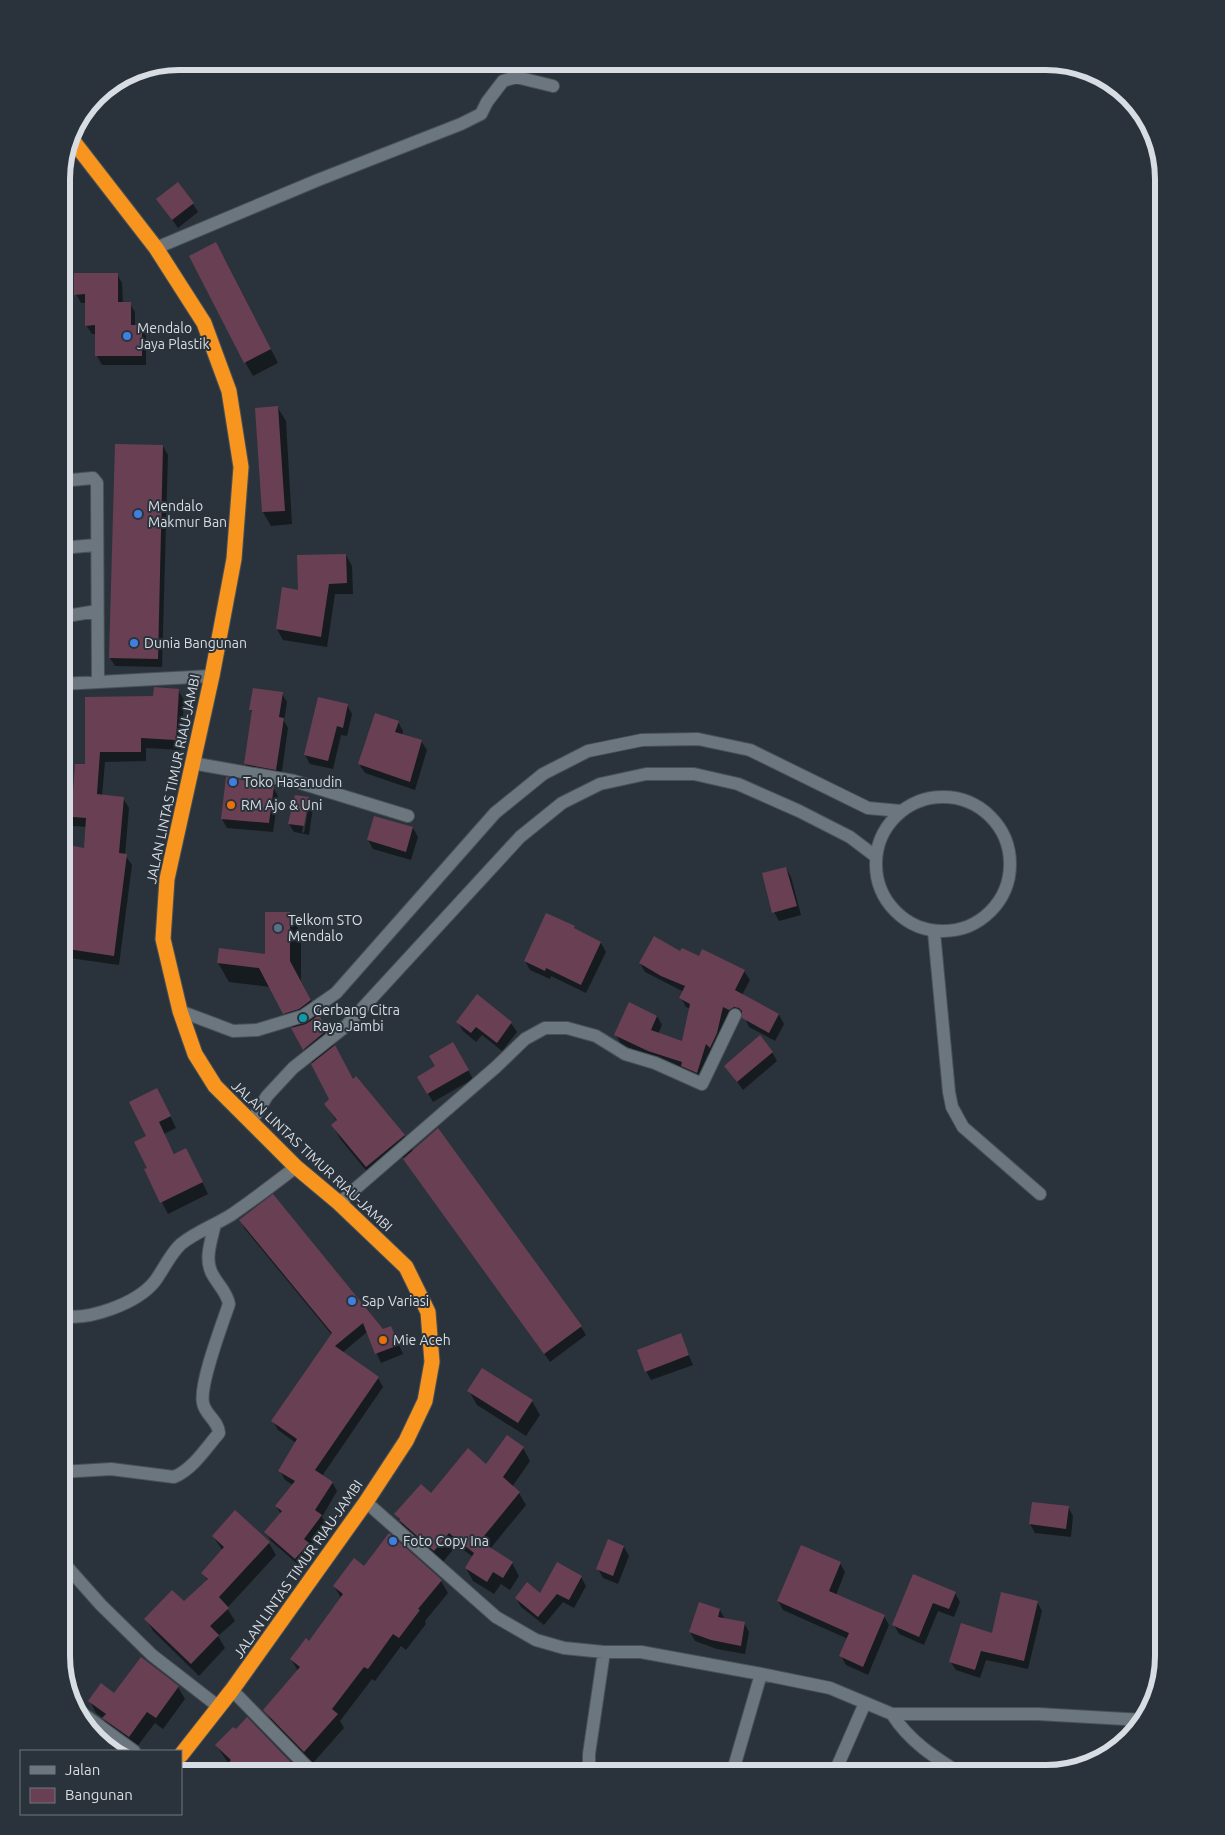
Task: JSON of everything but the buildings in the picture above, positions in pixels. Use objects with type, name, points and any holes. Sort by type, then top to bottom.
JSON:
[{"type":"highway","name":"JALAN LINTAS TIMUR RIAU-JAMBI","points":[[76,144],[156,248],[204,323],[229,391],[241,467],[234,559],[212,676],[167,879],[163,939],[180,1011],[195,1054],[215,1086],[296,1168],[339,1203],[406,1267],[428,1312],[432,1362],[425,1401],[406,1441],[366,1502],[232,1690],[182,1754]]},
{"type":"street","points":[[156,248],[318,180],[461,124],[481,114],[487,102],[504,81],[516,77],[553,86]]},
{"type":"street","points":[[70,480],[93,478],[97,487],[98,682]]},
{"type":"street","points":[[70,547],[96,545]]},
{"type":"street","points":[[70,616],[97,611]]},
{"type":"street","points":[[70,684],[212,676]]},
{"type":"street","points":[[180,1011],[234,1031],[257,1030],[303,1016],[336,993],[496,813],[543,774],[588,752],[642,740],[698,739],[750,750],[868,808],[901,811]]},
{"type":"street","points":[[192,763],[294,781],[408,816]]},
{"type":"street","points":[[251,1122],[267,1096],[293,1068],[346,1026],[520,837],[562,802],[600,784],[646,774],[694,774],[738,784],[799,811],[850,837],[875,856]]},
{"type":"street","points":[[951,797],[976,805],[996,823],[1008,847],[1009,873],[1001,898],[984,918],[960,930],[934,932],[909,923],[889,906],[877,882],[875,856],[884,831],[901,811],[925,799],[951,797]]},
{"type":"street","points":[[934,932],[952,1107],[962,1128],[1040,1194]]},
{"type":"street","points":[[339,1203],[496,1067],[525,1039],[545,1028],[567,1028],[596,1036],[625,1054],[655,1063],[702,1084],[734,1015]]},
{"type":"street","points":[[70,1317],[92,1315],[116,1308],[138,1295],[154,1283],[181,1244],[231,1214],[296,1168]]},
{"type":"street","points":[[70,1471],[111,1469],[174,1477],[181,1474],[201,1455],[219,1433],[218,1425],[206,1411],[202,1402],[205,1378],[229,1304],[227,1294],[213,1276],[207,1260],[215,1224]]},
{"type":"street","points":[[366,1502],[496,1617],[536,1640],[564,1648],[604,1652],[641,1652],[761,1674],[830,1688],[892,1714],[1038,1714],[1135,1720]]},
{"type":"street","points":[[70,1570],[152,1656],[219,1707]]},
{"type":"street","points":[[589,1765],[604,1652]]},
{"type":"street","points":[[735,1765],[761,1674]]},
{"type":"street","points":[[232,1690],[305,1765]]},
{"type":"street","points":[[838,1765],[865,1703]]},
{"type":"street","points":[[892,1714],[901,1728],[925,1751],[947,1765]]},
{"type":"street","points":[[89,1718],[133,1750]]},
{"type":"place","name":"Mendalo Jaya Plastik","points":[[127,336]]},
{"type":"place","name":"Mendalo Makmur Ban","points":[[138,514]]},
{"type":"place","name":"Dunia Bangunan","points":[[134,643]]},
{"type":"place","name":"Toko Hasanudin","points":[[233,782]]},
{"type":"place","name":"RM Ajo & Uni","points":[[231,805]]},
{"type":"place","name":"Telkom STO Mendalo","points":[[278,928]]},
{"type":"place","name":"Gerbang Citra Raya Jambi","points":[[303,1018]]},
{"type":"place","name":"Sap Variasi","points":[[352,1301]]},
{"type":"place","name":"Mie Aceh","points":[[383,1340]]},
{"type":"place","name":"Foto Copy Ina","points":[[393,1541]]}]
